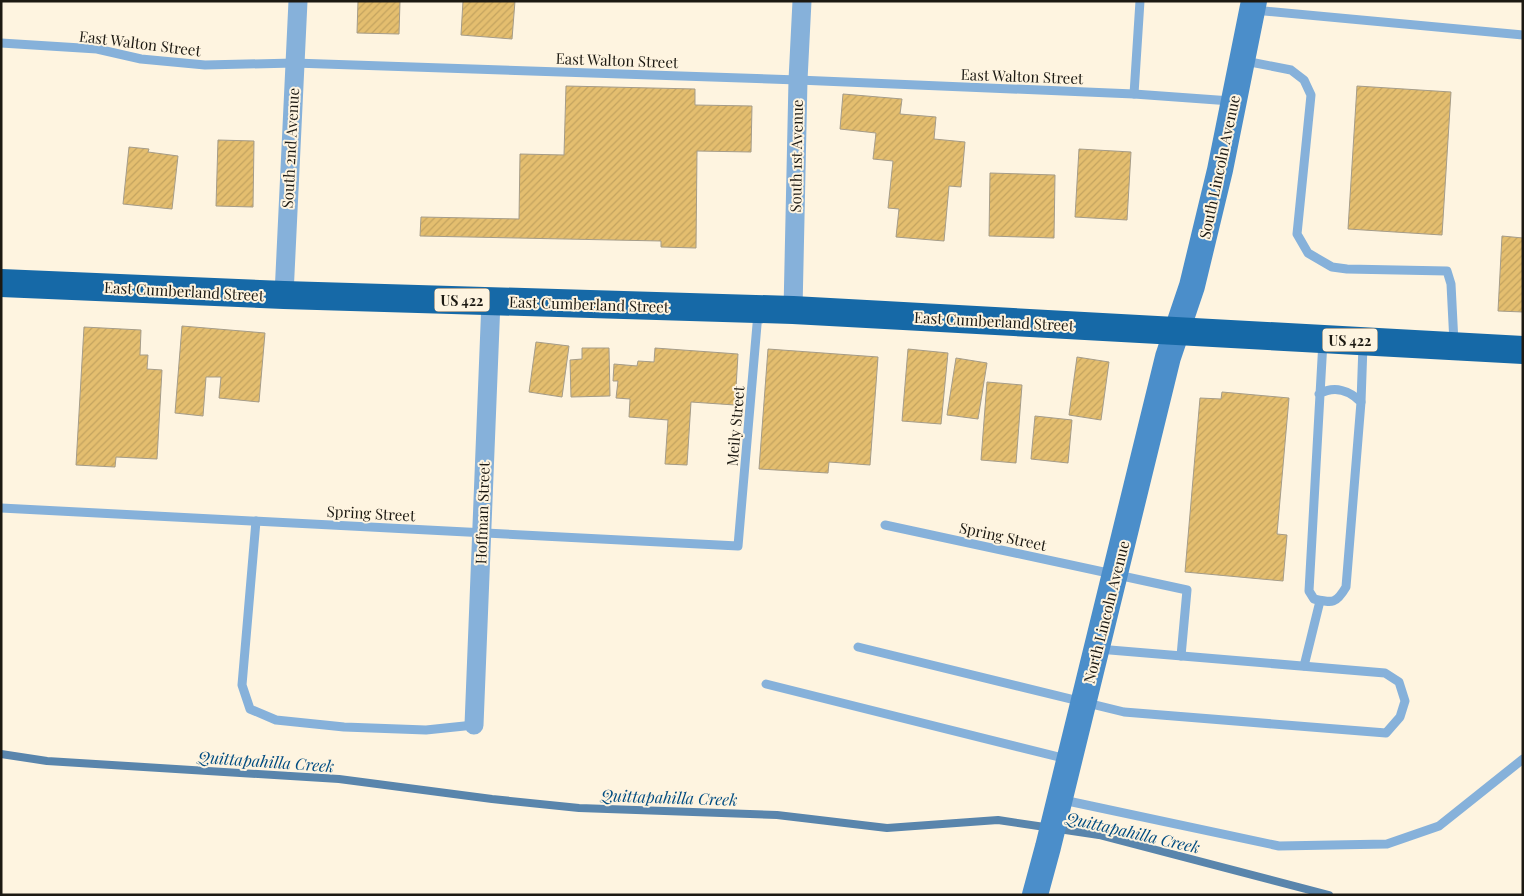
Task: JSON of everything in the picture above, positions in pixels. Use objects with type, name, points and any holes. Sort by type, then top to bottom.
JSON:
[{"type":"highway","name":"East Cumberland Street","points":[[1,282],[284,295],[793,310],[1177,330]]},
{"type":"highway","name":"US 422","points":[[1177,330],[1523,350]]},
{"type":"main road","name":"South Lincoln Avenue","points":[[1177,330],[1192,286],[1220,170],[1253,5]]},
{"type":"main road","name":"North Lincoln Avenue","points":[[1035,895],[1070,760],[1168,357],[1177,330]]},
{"type":"street","name":"South 2nd Avenue","points":[[284,295],[298,1]]},
{"type":"street","name":"South 1st Avenue","points":[[793,310],[798,80],[802,1]]},
{"type":"street","name":"Hoffman Street","points":[[474,724],[491,301]]},
{"type":"lane","points":[[1134,94],[1140,1]]},
{"type":"lane","points":[[1253,5],[1523,35]]},
{"type":"lane","name":"East Walton Street","points":[[1,44],[97,49],[141,59],[205,65],[294,63],[798,80],[1134,94],[1234,101]]},
{"type":"lane","points":[[1242,61],[1291,70],[1304,80],[1311,95],[1297,234],[1308,253],[1332,267],[1347,269],[1447,271],[1451,284],[1455,346]]},
{"type":"lane","name":"Meily Street","points":[[738,546],[758,309]]},
{"type":"lane","points":[[1323,339],[1309,591],[1314,599],[1329,602],[1339,599],[1346,587],[1364,341]]},
{"type":"lane","points":[[1320,394],[1325,390],[1340,390],[1353,394],[1361,402]]},
{"type":"lane","name":"Spring Street","points":[[1,508],[738,546]]},
{"type":"lane","points":[[256,521],[242,685],[250,709],[276,720],[344,727],[426,730],[474,724]]},
{"type":"lane","name":"Spring Street","points":[[885,525],[1187,590],[1181,656]]},
{"type":"lane","points":[[1304,666],[1320,600]]},
{"type":"lane","points":[[858,647],[1124,712],[1386,733],[1400,717],[1405,701],[1399,682],[1386,673],[1097,649]]},
{"type":"lane","points":[[766,684],[1070,760]]},
{"type":"lane","points":[[1058,807],[1279,846],[1386,844],[1439,826],[1523,759]]},
{"type":"building","points":[[358,1],[400,1],[399,34],[357,33]]},
{"type":"building","points":[[463,1],[515,1],[512,39],[461,35]]},
{"type":"building","points":[[566,86],[695,89],[695,105],[752,106],[751,152],[697,151],[696,248],[661,247],[661,241],[420,236],[421,217],[519,219],[520,154],[564,155]]},
{"type":"building","points":[[1357,86],[1451,92],[1442,235],[1348,229]]},
{"type":"building","points":[[843,94],[902,99],[900,114],[936,117],[934,139],[965,142],[961,187],[949,186],[944,241],[896,237],[899,209],[888,208],[893,161],[873,159],[876,133],[840,129]]},
{"type":"building","points":[[218,140],[254,141],[253,207],[216,206]]},
{"type":"building","points":[[129,147],[149,149],[148,152],[178,156],[172,209],[123,204]]},
{"type":"building","points":[[1079,149],[1131,152],[1127,220],[1075,217]]},
{"type":"building","points":[[990,173],[1055,175],[1054,238],[989,236]]},
{"type":"building","points":[[1502,236],[1523,238],[1523,312],[1498,311]]},
{"type":"building","points":[[182,326],[265,333],[259,402],[219,398],[221,377],[206,377],[203,416],[175,413]]},
{"type":"building","points":[[84,327],[141,330],[140,355],[148,355],[147,369],[162,370],[157,459],[116,457],[115,467],[76,465]]},
{"type":"building","points":[[536,342],[569,346],[562,397],[529,392]]},
{"type":"building","points":[[582,348],[609,348],[610,396],[571,397],[570,360],[582,359]]},
{"type":"building","points":[[655,348],[738,354],[735,405],[691,402],[687,465],[665,464],[668,420],[629,417],[630,399],[616,398],[618,381],[613,381],[614,364],[637,366],[638,361],[654,362]]},
{"type":"building","points":[[768,349],[878,357],[870,465],[829,462],[828,473],[759,469]]},
{"type":"building","points":[[908,349],[948,353],[941,424],[902,421]]},
{"type":"building","points":[[1077,357],[1109,362],[1101,420],[1069,415]]},
{"type":"building","points":[[956,358],[987,363],[978,419],[947,415]]},
{"type":"building","points":[[987,382],[1022,385],[1016,463],[981,460]]},
{"type":"building","points":[[1222,392],[1289,398],[1277,534],[1287,535],[1283,581],[1185,572],[1200,398],[1221,399]]},
{"type":"building","points":[[1035,416],[1072,420],[1068,463],[1031,459]]},
{"type":"waterway","name":"Quittapahilla Creek","points":[[1,754],[47,761],[339,779],[492,799],[579,808],[777,815],[887,828],[998,820],[1099,835],[1329,895]]}]
